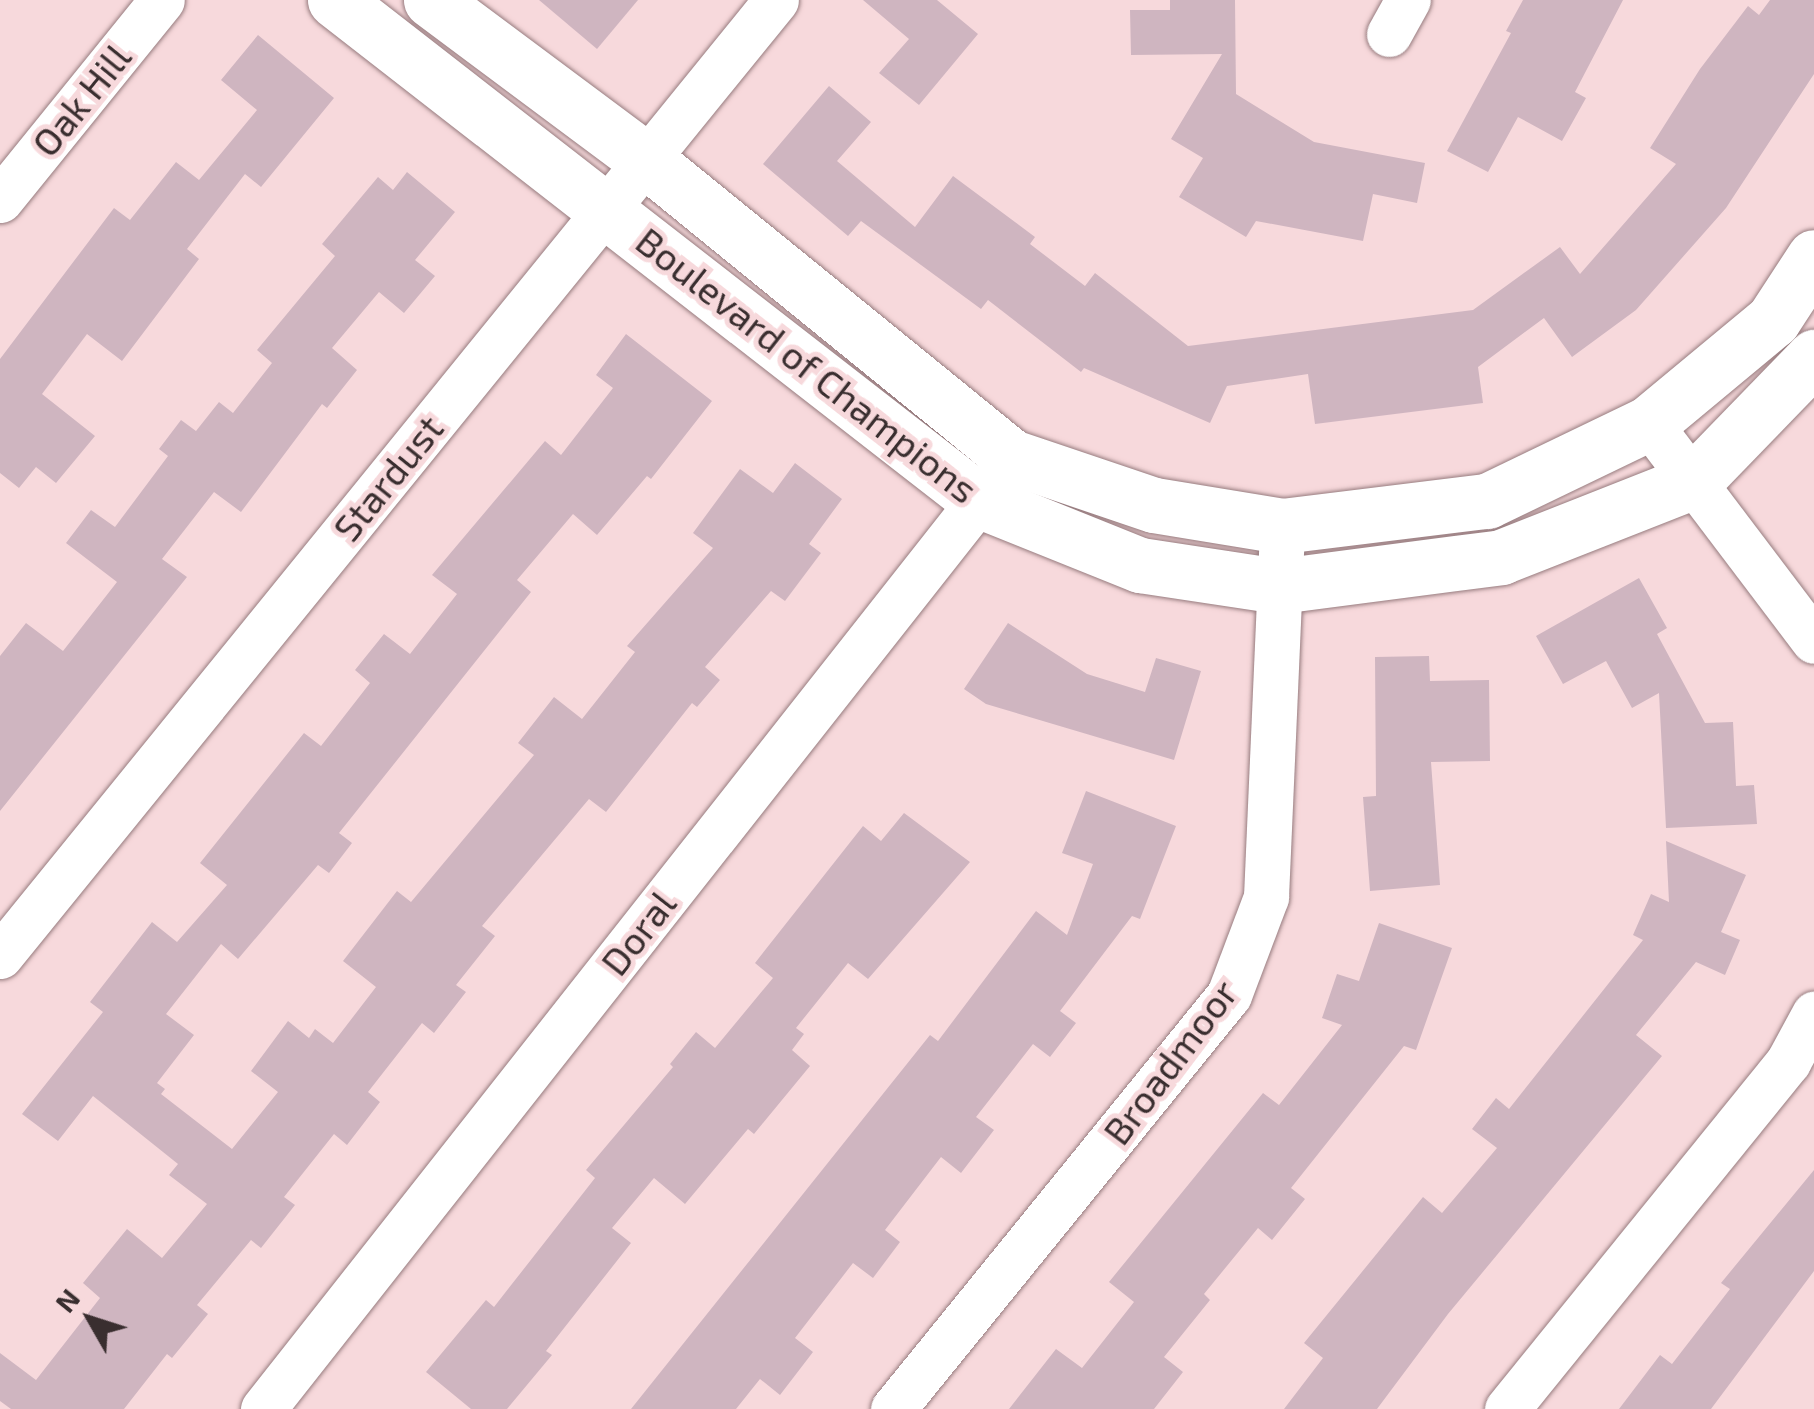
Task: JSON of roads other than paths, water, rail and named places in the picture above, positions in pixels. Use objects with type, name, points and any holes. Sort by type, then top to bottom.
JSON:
[{"type":"street","name":"Oak Hill","points":[[0,200],[162,0]]},
{"type":"street","name":"Boulevard of Champions","points":[[334,0],[978,500],[1140,565],[1280,586],[1501,557],[1694,481],[1814,358]]},
{"type":"street","name":"Boulevard of Champions","points":[[431,0],[646,160],[1012,457],[1154,504],[1282,526],[1486,501],[1649,423],[1772,320],[1814,256]]},
{"type":"street","name":"Stardust","points":[[0,956],[776,0]]},
{"type":"street","points":[[1649,423],[1814,640]]},
{"type":"street","name":"Doral","points":[[263,1409],[1012,457]]},
{"type":"street","name":"Broadmoor","points":[[893,1409],[1230,996],[1266,897],[1282,526]]},
{"type":"street","points":[[1507,1409],[1788,1062],[1814,1014]]}]
